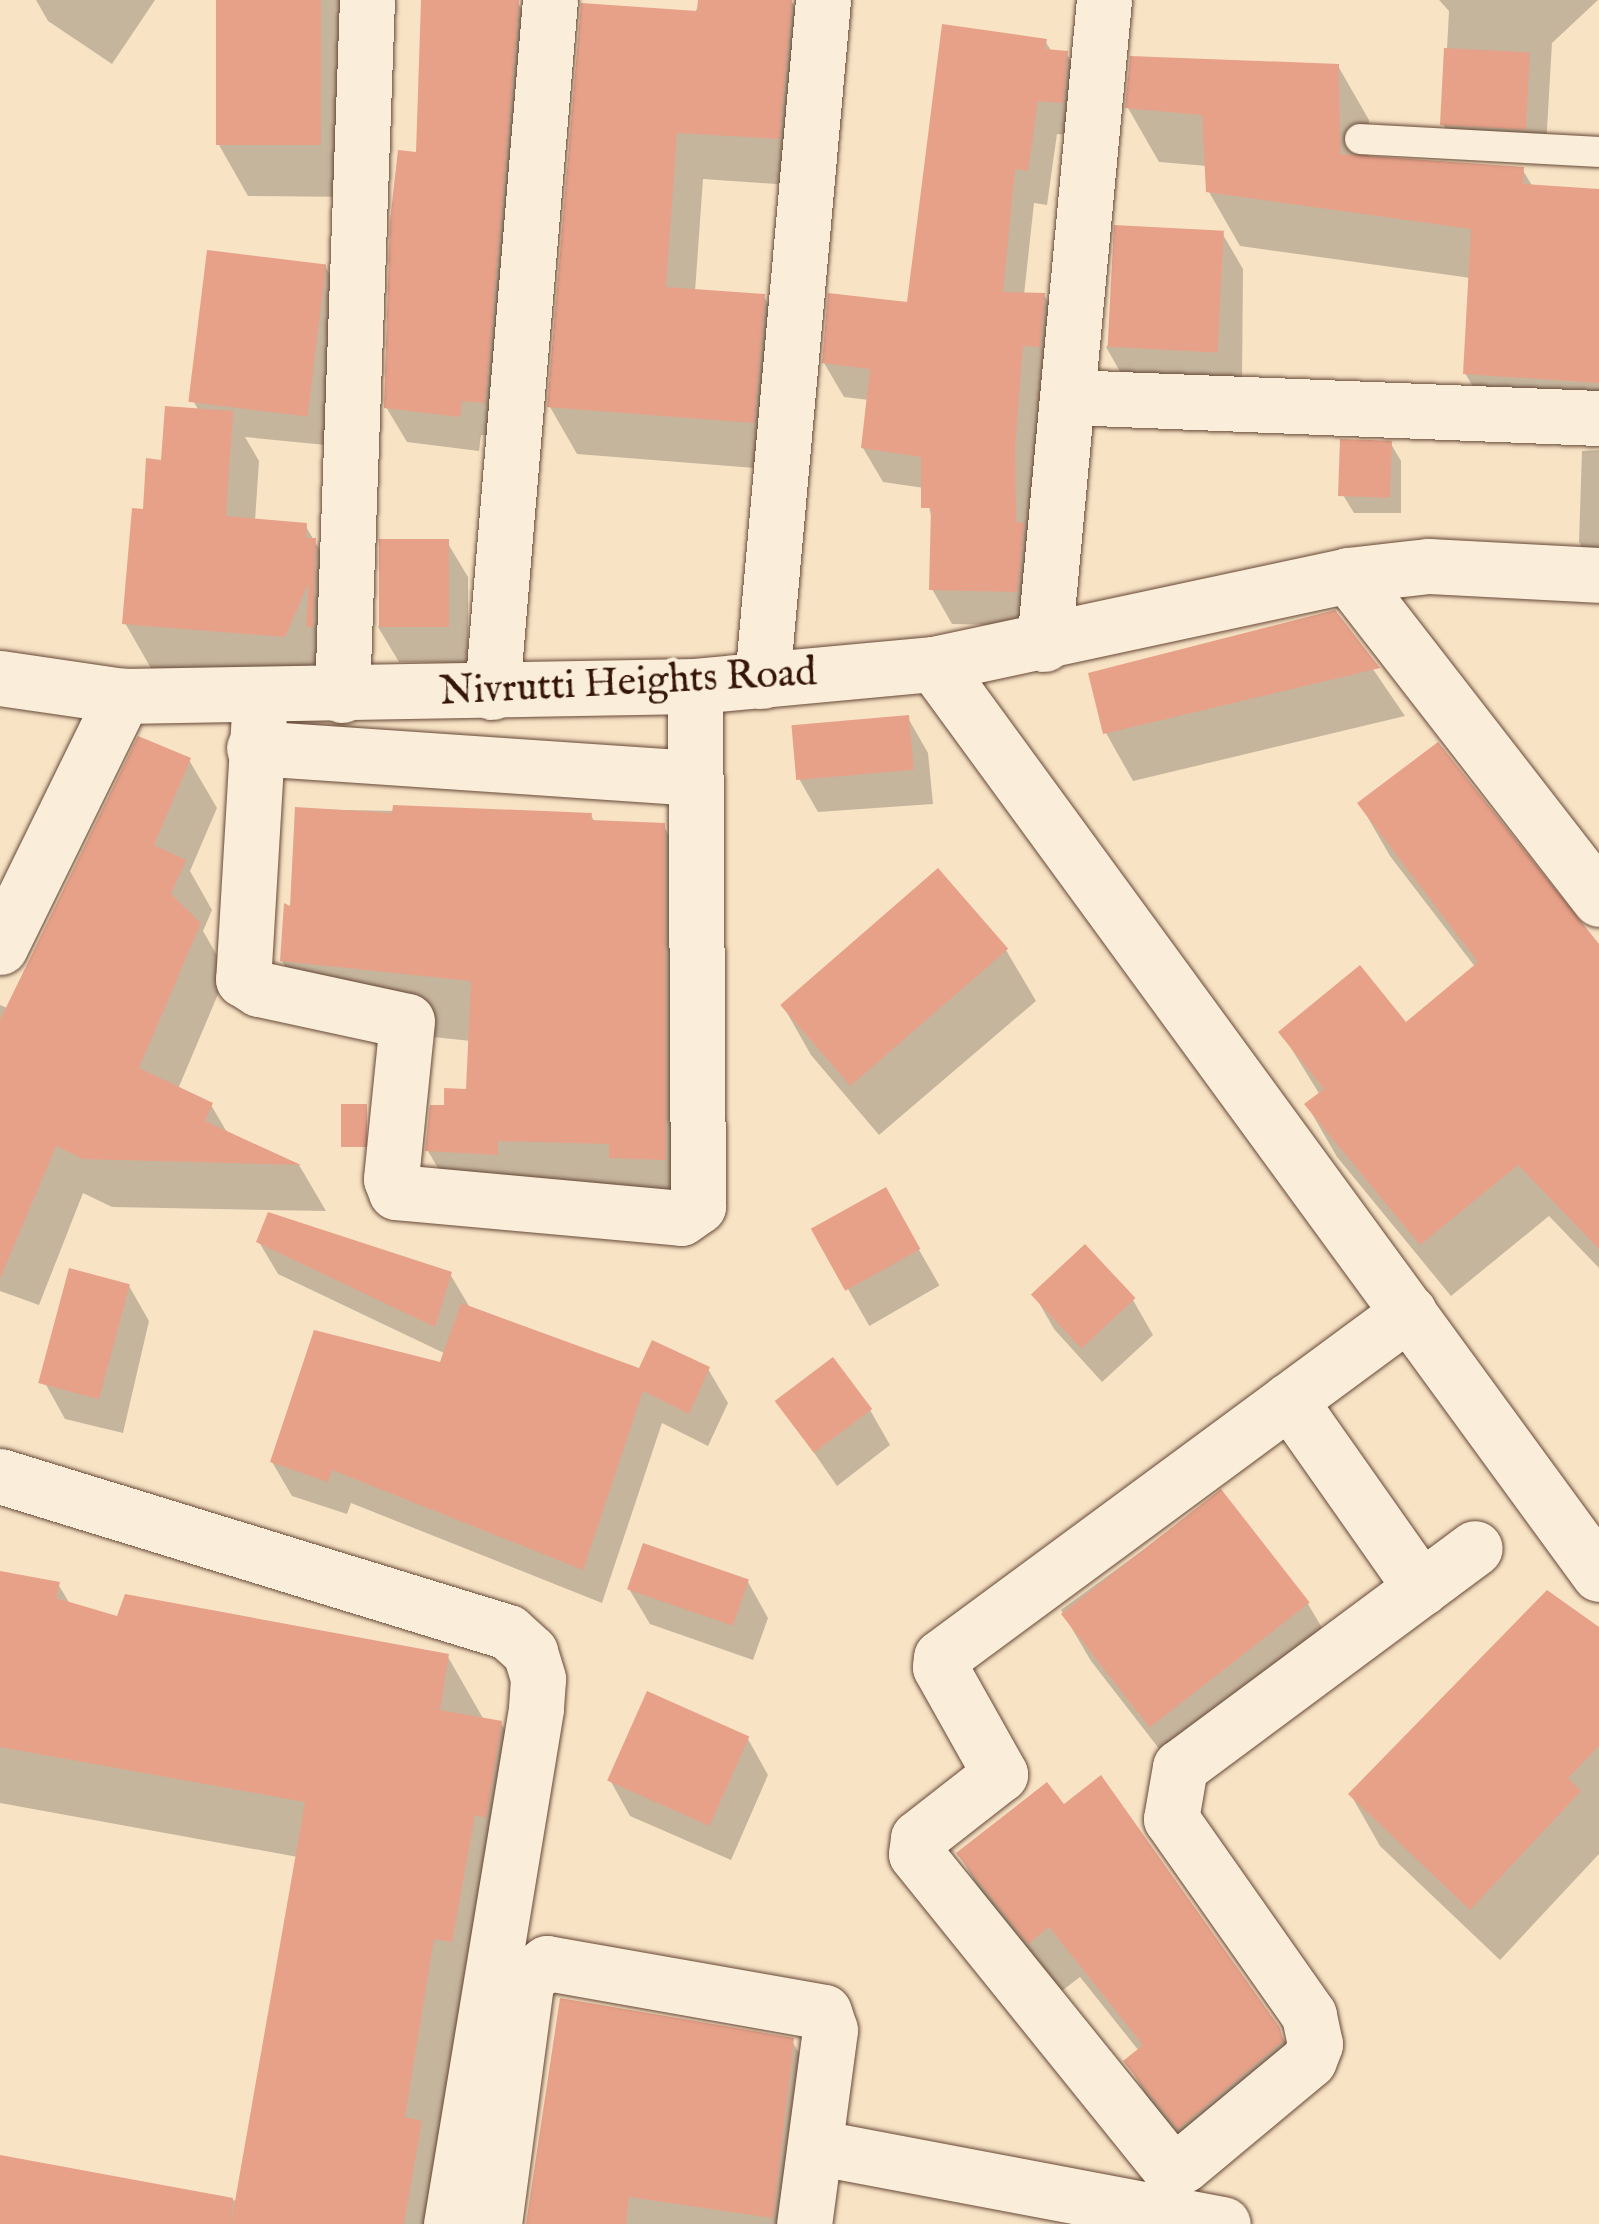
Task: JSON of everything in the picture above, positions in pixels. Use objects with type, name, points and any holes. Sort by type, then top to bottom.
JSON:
[{"type":"street","points":[[342,695],[367,0]]},
{"type":"street","points":[[492,692],[550,0]]},
{"type":"street","points":[[762,680],[822,0]]},
{"type":"street","points":[[1044,644],[1104,0]]},
{"type":"street","points":[[1069,397],[1599,418]]},
{"type":"street","name":"Nivrutti Heights Road","points":[[257,722],[342,695],[695,686],[934,664],[1044,644],[1348,574],[1428,566],[1599,575]]},
{"type":"street","points":[[1348,574],[1599,899]]},
{"type":"street","points":[[934,664],[1599,1574]]},
{"type":"street","points":[[0,678],[123,696],[257,722],[694,778]]},
{"type":"street","points":[[257,722],[243,979],[260,989],[407,1022],[391,1178],[396,1192],[682,1218],[698,1206],[695,686]]},
{"type":"street","points":[[0,947],[123,696]]},
{"type":"street","points":[[1409,1312],[941,1657],[940,1667],[1000,1774],[918,1838],[916,1854],[1168,2166],[1183,2165],[1197,2154],[1309,2060],[1315,2044],[1309,2015],[1171,1819],[1172,1784],[1194,1755],[1476,1548]]},
{"type":"street","points":[[1289,1400],[1422,1588]]},
{"type":"street","points":[[0,1476],[508,1632],[530,1652],[538,1679],[536,1709],[451,2224]]},
{"type":"street","points":[[494,2224],[527,1978],[539,1964],[824,2012],[830,2030],[804,2224]]},
{"type":"street","points":[[814,2147],[1222,2224]]},
{"type":"lane","points":[[1360,139],[1599,152]]},
{"type":"building","points":[[216,0],[321,0],[321,145],[216,145]]},
{"type":"building","points":[[421,0],[519,0],[485,403],[462,401],[460,417],[384,408],[390,221],[398,150],[416,152]]},
{"type":"building","points":[[698,0],[792,0],[779,139],[677,133],[666,287],[765,294],[754,423],[547,407],[581,3],[697,11]]},
{"type":"building","points":[[942,24],[1047,39],[1045,49],[1068,51],[1063,103],[1038,101],[1028,171],[1015,169],[1003,292],[1045,293],[1040,347],[1023,346],[1015,447],[1016,522],[1024,523],[1017,592],[929,590],[931,508],[921,508],[921,457],[861,448],[870,369],[822,363],[828,293],[907,302]]},
{"type":"building","points":[[1444,48],[1530,53],[1526,129],[1440,125]]},
{"type":"building","points":[[1130,56],[1339,64],[1340,154],[1524,167],[1523,184],[1599,189],[1599,383],[1463,374],[1471,229],[1206,192],[1202,115],[1125,108]]},
{"type":"building","points":[[1114,225],[1224,231],[1217,353],[1108,347]]},
{"type":"building","points":[[207,250],[326,265],[307,416],[188,402]]},
{"type":"building","points":[[165,406],[233,411],[226,516],[307,523],[306,538],[316,538],[313,627],[306,627],[309,582],[285,637],[122,624],[132,508],[143,509],[146,458],[161,460]]},
{"type":"building","points":[[1340,439],[1392,441],[1390,498],[1338,496]]},
{"type":"building","points":[[379,539],[449,539],[449,627],[379,627]]},
{"type":"building","points":[[1335,610],[1380,668],[1103,734],[1088,673]]},
{"type":"building","points":[[909,715],[914,770],[796,780],[791,725]]},
{"type":"building","points":[[138,736],[191,758],[154,845],[186,860],[171,894],[201,923],[139,1068],[213,1103],[205,1121],[301,1165],[83,1159],[56,1146],[0,1279],[0,1020]]},
{"type":"building","points":[[1438,742],[1599,944],[1599,1249],[1518,1165],[1420,1245],[1304,1104],[1324,1089],[1278,1032],[1360,965],[1406,1022],[1478,962],[1357,803]]},
{"type":"building","points":[[393,805],[592,813],[591,820],[665,823],[666,1160],[609,1158],[609,1144],[498,1141],[498,1155],[425,1151],[430,1105],[444,1105],[444,1088],[466,1089],[471,981],[280,961],[284,903],[290,906],[295,807],[392,813]]},
{"type":"building","points":[[938,868],[1008,949],[850,1086],[780,1005]]},
{"type":"building","points":[[341,1104],[367,1104],[367,1147],[341,1147]]},
{"type":"building","points":[[886,1187],[920,1249],[845,1291],[811,1229]]},
{"type":"building","points":[[268,1212],[452,1272],[435,1327],[256,1242]]},
{"type":"building","points":[[1085,1244],[1135,1298],[1081,1349],[1031,1294]]},
{"type":"building","points":[[69,1268],[130,1284],[99,1399],[38,1383]]},
{"type":"building","points":[[461,1303],[639,1368],[652,1340],[710,1367],[689,1414],[643,1391],[583,1570],[332,1470],[328,1482],[270,1462],[314,1330],[440,1362]]},
{"type":"building","points":[[833,1357],[872,1409],[814,1453],[775,1401]]},
{"type":"building","points":[[1221,1489],[1310,1602],[1150,1727],[1061,1614]]},
{"type":"building","points":[[643,1543],[749,1579],[733,1626],[627,1589]]},
{"type":"building","points":[[0,1571],[60,1582],[56,1598],[117,1616],[125,1594],[449,1654],[440,1710],[502,1721],[486,1818],[475,1815],[452,1942],[434,1939],[405,2117],[422,2121],[404,2224],[231,2224],[305,1802],[0,1747]]},
{"type":"building","points":[[1547,1590],[1599,1627],[1599,1746],[1568,1778],[1581,1791],[1470,1910],[1348,1794]]},
{"type":"building","points":[[647,1691],[749,1737],[709,1826],[607,1781]]},
{"type":"building","points":[[1101,1775],[1280,2028],[1283,2041],[1178,2129],[1123,2061],[1143,2045],[1049,1927],[1028,1944],[956,1853],[1047,1782],[1064,1804]]},
{"type":"building","points":[[560,1998],[794,2038],[773,2218],[629,2197],[626,2224],[526,2224]]},
{"type":"building","points":[[0,2155],[233,2198],[231,2224],[0,2224]]}]
